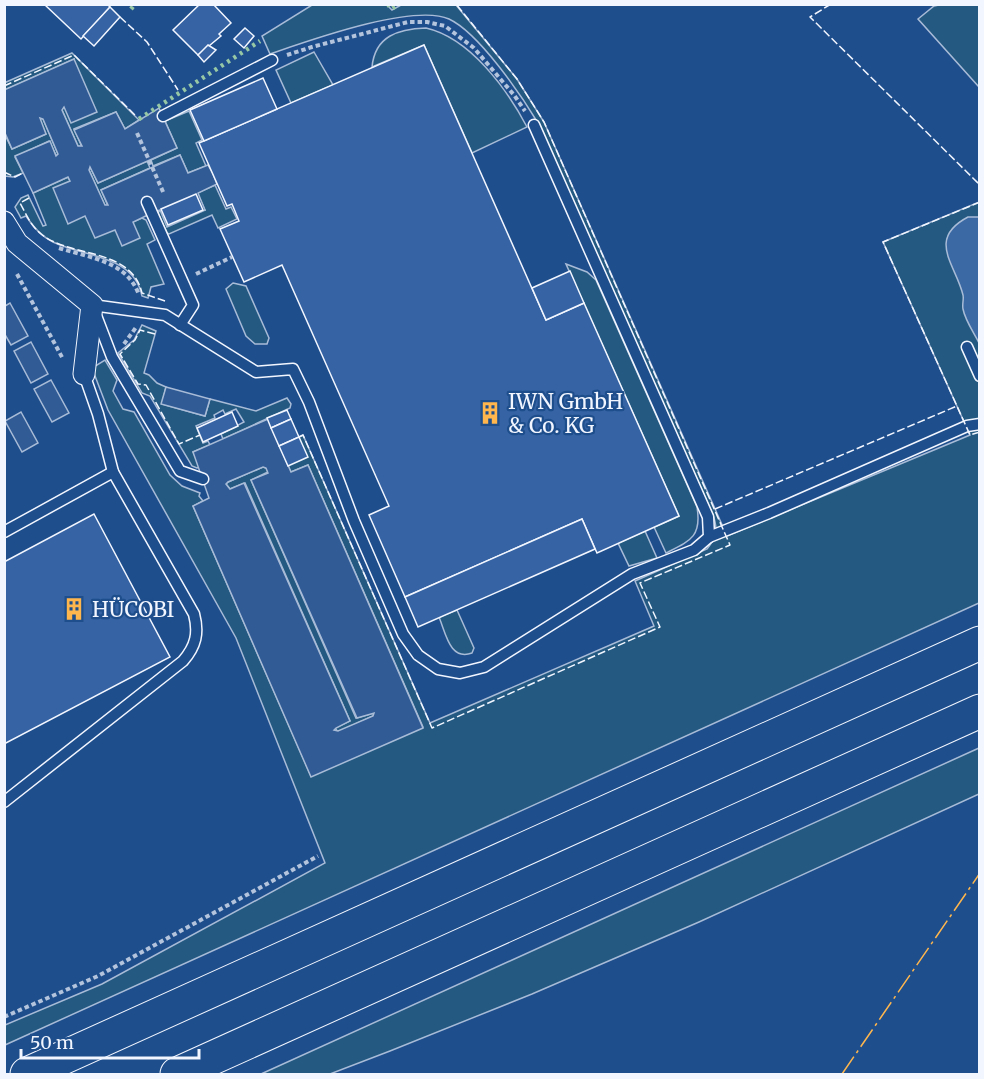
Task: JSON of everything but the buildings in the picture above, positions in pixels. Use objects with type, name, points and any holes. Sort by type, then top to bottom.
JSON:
[{"type":"highway","points":[[27,1074],[980,643]]},
{"type":"highway","points":[[177,1074],[980,711]]},
{"type":"street","points":[[4,222],[10,246],[92,305],[84,374]]},
{"type":"lane","points":[[163,116],[272,60]]},
{"type":"lane","points":[[534,125],[708,517],[710,537]]},
{"type":"lane","points":[[147,202],[193,305],[180,325]]},
{"type":"lane","points":[[203,479],[180,471],[112,357],[92,305],[165,315],[256,372],[293,369],[309,402],[354,521],[403,634],[418,655],[438,669],[460,673],[484,667],[632,574],[694,550],[710,537],[967,426],[980,424]]},
{"type":"lane","points":[[967,347],[980,376]]},
{"type":"lane","points":[[4,802],[183,661],[191,651],[196,639],[197,626],[194,614],[113,472],[98,414],[84,374]]},
{"type":"lane","points":[[4,532],[113,472]]},
{"type":"path","points":[[272,60],[408,22],[427,22],[445,26],[474,48],[514,95],[534,125]]},
{"type":"path","points":[[137,132],[164,195]]},
{"type":"path","points":[[182,280],[232,257]]},
{"type":"path","points":[[4,1017],[98,976],[318,856]]},
{"type":"shaded area","points":[[312,5],[387,5],[392,10],[401,5],[456,5],[517,79],[544,122],[727,536],[970,435],[883,242],[979,202],[979,603],[5,1045],[5,1025],[102,984],[325,863],[236,638],[108,410],[92,368],[105,360],[117,380],[113,391],[123,409],[134,412],[170,475],[182,486],[200,493],[199,496],[203,501],[193,506],[311,776],[423,727],[308,465],[291,472],[288,466],[299,437],[303,435],[430,723],[654,626],[635,581],[707,549],[715,537],[716,525],[713,515],[538,123],[498,66],[461,26],[449,19],[433,15],[411,16],[360,26],[270,54],[262,36]]},
{"type":"shaded area","points":[[979,5],[979,87],[918,19],[934,6]]},
{"type":"shaded area","points":[[426,28],[458,42],[486,67],[509,97],[527,127],[472,153],[424,45],[372,67],[374,56],[383,41],[406,30]]},
{"type":"shaded area","points":[[314,52],[333,85],[291,103],[276,70]]},
{"type":"shaded area","points":[[72,53],[139,120],[125,129],[116,112],[74,129],[82,147],[78,146],[62,110],[74,59],[5,90],[4,83]]},
{"type":"shaded area","points":[[74,59],[97,112],[71,123],[64,107],[62,110],[78,146],[82,146],[74,130],[116,112],[125,129],[159,108],[177,148],[98,183],[90,167],[89,170],[105,205],[108,205],[101,190],[180,155],[188,173],[208,165],[213,174],[217,184],[198,193],[205,210],[167,227],[160,210],[152,213],[133,222],[140,238],[122,246],[115,230],[95,238],[85,216],[68,224],[53,188],[70,181],[68,177],[33,193],[15,156],[50,141],[56,156],[58,154],[43,119],[40,118],[46,134],[12,149],[5,133],[4,90]]},
{"type":"shaded area","points":[[189,111],[202,140],[196,143],[206,166],[188,173],[180,155],[153,166],[151,160],[177,148],[165,121]]},
{"type":"shaded area","points":[[39,118],[43,119],[58,154],[57,157],[49,141],[15,157],[23,173],[13,177],[5,176],[4,133],[12,149],[46,134]]},
{"type":"shaded area","points":[[147,161],[150,168],[101,190],[108,206],[105,206],[89,170],[90,167],[98,183]]},
{"type":"shaded area","points":[[68,177],[70,181],[68,223],[85,215],[115,230],[142,218],[146,220],[155,240],[147,244],[164,284],[151,287],[148,298],[142,296],[129,272],[118,265],[53,242],[38,231],[26,216],[21,218],[15,207],[21,198],[28,195],[43,226],[46,225],[33,193]]},
{"type":"shaded area","points":[[215,185],[226,209],[231,207],[237,219],[218,228],[212,215],[167,233],[158,213],[160,210],[205,210],[197,193]]},
{"type":"shaded area","points":[[968,217],[979,217],[979,343],[964,313],[963,295],[950,263],[946,243],[955,225]]},
{"type":"shaded area","points":[[566,264],[587,272],[596,280],[697,507],[696,532],[688,541],[666,553],[654,527],[679,516]]},
{"type":"shaded area","points":[[233,283],[246,286],[269,338],[267,344],[255,344],[246,336],[226,289]]},
{"type":"shaded area","points":[[10,303],[28,336],[11,345],[4,333],[5,306]]},
{"type":"shaded area","points":[[142,325],[156,331],[144,373],[166,387],[162,404],[205,416],[210,399],[256,411],[287,398],[291,404],[290,408],[223,439],[221,434],[244,422],[236,409],[225,414],[223,410],[214,415],[215,418],[196,426],[203,443],[208,441],[210,445],[193,452],[200,467],[192,466],[150,396],[142,393],[118,353],[134,340]]},
{"type":"shaded area","points":[[31,342],[48,374],[31,383],[14,351]]},
{"type":"shaded area","points":[[51,380],[69,413],[52,422],[34,389]]},
{"type":"shaded area","points":[[166,387],[210,399],[205,416],[161,404]]},
{"type":"shaded area","points":[[21,412],[38,443],[22,452],[5,421]]},
{"type":"shaded area","points":[[268,419],[291,472],[308,465],[423,728],[311,777],[193,506],[209,498],[193,452]],"holes":[[[263,467],[268,473],[251,480],[357,718],[374,713],[373,716],[338,731],[334,730],[350,721],[244,483],[230,489],[226,484]]]},
{"type":"shaded area","points":[[263,467],[268,472],[251,480],[356,718],[374,713],[373,716],[338,732],[335,728],[350,721],[245,483],[230,489],[226,484]]},
{"type":"shaded area","points":[[645,531],[657,558],[629,566],[618,543]]},
{"type":"shaded area","points":[[457,610],[474,648],[472,653],[459,653],[454,650],[439,617]]},
{"type":"shaded area","points":[[979,748],[979,794],[699,922],[532,994],[330,1074],[261,1074]]},
{"type":"hedge","points":[[131,9],[135,4]]},
{"type":"hedge","points":[[388,4],[391,9],[399,4]]},
{"type":"hedge","points":[[139,119],[260,41]]},
{"type":"fence","points":[[299,437],[303,435],[432,728],[660,627],[640,583],[730,545],[544,122],[517,79],[456,4]]},
{"type":"fence","points":[[831,4],[810,17],[980,185]]},
{"type":"fence","points":[[120,17],[147,42],[178,90]]},
{"type":"fence","points":[[4,86],[74,55],[137,117]]},
{"type":"fence","points":[[4,172],[15,177],[23,173]]},
{"type":"fence","points":[[29,198],[20,203],[37,231],[53,242],[113,260],[136,278],[142,293],[165,301]]},
{"type":"fence","points":[[980,202],[883,242],[970,435],[980,432]]},
{"type":"fence","points":[[155,334],[140,330],[135,340],[120,354],[138,384],[146,385],[179,444],[200,435]]},
{"type":"fence","points":[[715,509],[957,406]]},
{"type":"power","points":[[842,1074],[980,873]]},
{"type":"place","name":"IWN GmbH & Co. KG","points":[[490,413]]},
{"type":"place","name":"HÜCOBI","points":[[74,609]]}]
